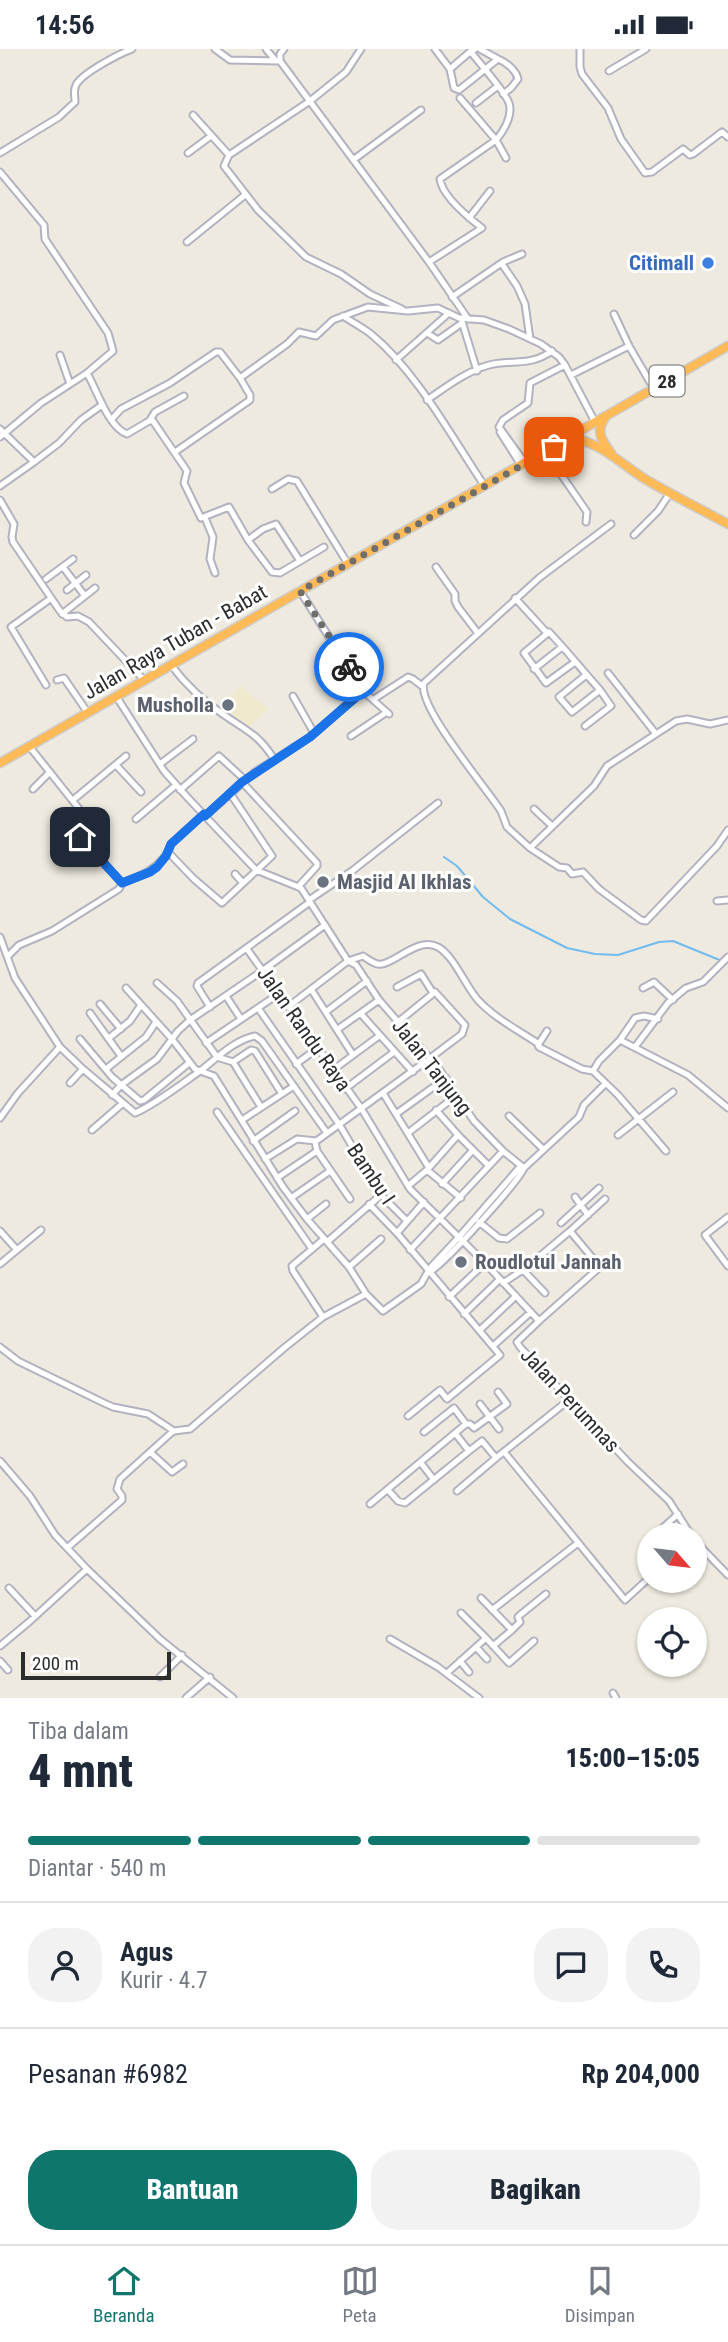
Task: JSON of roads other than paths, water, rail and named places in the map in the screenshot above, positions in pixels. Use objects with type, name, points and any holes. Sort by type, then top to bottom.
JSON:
[{"type":"highway","name":"28","points":[[590,424],[728,346]]},
{"type":"highway","points":[[606,415],[601,422],[600,436],[616,459]]},
{"type":"highway","name":"Jalan Raya Tuban - Babat","points":[[0,762],[590,424]]},
{"type":"highway","points":[[568,437],[584,440],[728,524]]},
{"type":"street","points":[[0,153],[59,117],[75,102],[75,88],[79,80],[132,49]]},
{"type":"street","points":[[215,49],[230,60],[278,61]]},
{"type":"street","points":[[266,49],[310,101],[452,297],[463,320],[477,371]]},
{"type":"street","points":[[278,61],[284,49]]},
{"type":"street","points":[[361,49],[346,72],[310,101],[229,155],[224,162],[225,169],[245,195],[311,261],[332,269],[370,294],[408,311]]},
{"type":"street","points":[[435,49],[450,69],[454,87],[459,90],[498,59]]},
{"type":"street","points":[[580,49],[582,74],[608,108],[621,139],[647,174],[683,149],[690,155],[722,132],[728,137]]},
{"type":"street","points":[[609,71],[646,49]]},
{"type":"street","points":[[450,69],[474,50]]},
{"type":"street","points":[[474,50],[498,59],[515,71],[516,82],[503,94]]},
{"type":"street","points":[[429,262],[482,228],[469,218],[444,190],[440,179],[496,140],[509,113],[509,101],[485,71],[474,50]]},
{"type":"street","points":[[475,103],[498,86]]},
{"type":"street","points":[[460,98],[496,140],[506,158]]},
{"type":"street","points":[[354,160],[421,110]]},
{"type":"street","points":[[193,115],[229,155]]},
{"type":"street","points":[[188,153],[211,136]]},
{"type":"street","points":[[0,172],[44,225],[45,239],[108,333],[113,348],[113,352],[87,373],[1,433],[34,462]]},
{"type":"street","points":[[469,218],[490,191]]},
{"type":"street","points":[[187,242],[245,195]]},
{"type":"street","points":[[452,297],[522,254]]},
{"type":"street","points":[[502,264],[525,304],[530,339]]},
{"type":"street","points":[[240,378],[299,332],[316,336],[333,320],[343,316],[372,306],[408,311],[438,308],[463,320],[495,323],[552,351],[571,375],[590,424]]},
{"type":"street","points":[[396,360],[449,313]]},
{"type":"street","points":[[614,314],[654,389]]},
{"type":"street","points":[[343,316],[370,333],[396,360],[427,400],[484,485]]},
{"type":"street","points":[[428,333],[438,339],[463,320]]},
{"type":"street","points":[[571,375],[629,346]]},
{"type":"street","points":[[427,400],[490,365],[535,361],[552,351]]},
{"type":"street","points":[[111,419],[121,409],[170,383],[218,352],[240,378],[250,400],[175,452]]},
{"type":"street","points":[[60,355],[70,384]]},
{"type":"street","points":[[523,464],[502,437],[499,427],[503,420],[528,403],[530,383],[565,365]]},
{"type":"street","points":[[87,373],[102,405],[125,435],[150,420],[155,412],[184,396]]},
{"type":"street","points":[[0,486],[59,443],[81,419],[102,405]]},
{"type":"street","points":[[150,420],[187,471],[184,483],[213,537],[210,559],[215,573]]},
{"type":"street","points":[[545,451],[587,512],[586,522]]},
{"type":"street","points":[[272,489],[288,479],[297,481],[348,564]]},
{"type":"street","points":[[634,535],[658,511],[670,492]]},
{"type":"street","points":[[0,501],[15,524],[12,540],[50,599],[62,614],[70,618],[78,616]]},
{"type":"street","points":[[205,518],[229,507],[248,540],[274,573],[280,573],[324,547]]},
{"type":"street","points":[[248,540],[263,529],[276,524],[300,561]]},
{"type":"street","points":[[422,686],[539,577],[611,524]]},
{"type":"street","points":[[47,579],[73,559]]},
{"type":"street","points":[[63,567],[85,596]]},
{"type":"street","points":[[436,567],[455,594],[455,603],[477,632]]},
{"type":"street","points":[[67,590],[86,575]]},
{"type":"street","points":[[62,614],[95,588]]},
{"type":"street","points":[[300,591],[363,691],[388,713],[351,736]]},
{"type":"street","points":[[46,685],[11,627],[50,599]]},
{"type":"street","points":[[515,599],[562,646],[609,701],[610,707],[584,726]]},
{"type":"street","points":[[71,607],[78,616],[89,622],[144,680]]},
{"type":"street","points":[[547,633],[524,652],[547,683],[575,662]]},
{"type":"street","points":[[534,669],[562,646]]},
{"type":"street","points":[[171,665],[198,696],[258,737],[274,759]]},
{"type":"street","points":[[608,673],[656,734]]},
{"type":"street","points":[[586,674],[559,696],[570,712],[600,690]]},
{"type":"street","points":[[374,699],[408,677],[414,679],[422,686],[438,723],[501,811],[507,828],[530,848],[559,867],[567,868],[572,874],[583,872],[599,889],[644,921],[659,909],[717,846],[728,830]]},
{"type":"street","points":[[57,680],[64,678],[88,713]]},
{"type":"street","points":[[8,956],[19,946],[62,925],[116,890],[122,883],[150,872],[168,852],[171,844],[243,781],[314,733],[363,691]]},
{"type":"street","points":[[609,701],[621,691]]},
{"type":"street","points":[[293,695],[314,733]]},
{"type":"street","points":[[116,696],[178,787],[256,870],[298,887],[317,866],[219,757],[178,787],[136,819]]},
{"type":"street","points":[[530,848],[594,786],[610,763],[680,720],[694,719],[710,724],[728,720]]},
{"type":"street","points":[[160,764],[193,739]]},
{"type":"street","points":[[29,746],[81,813],[78,826],[80,837],[122,883]]},
{"type":"street","points":[[73,800],[126,756]]},
{"type":"street","points":[[116,765],[141,792]]},
{"type":"street","points":[[33,789],[50,772]]},
{"type":"street","points":[[168,852],[219,902],[272,858],[272,853],[230,793]]},
{"type":"street","points":[[211,1007],[197,986],[198,983],[352,871],[438,803]]},
{"type":"street","points":[[534,809],[552,826]]},
{"type":"street","points":[[235,874],[243,883]]},
{"type":"street","name":"Jalan Tanjung","points":[[298,887],[348,961],[356,965],[379,1000],[446,1078],[474,1121],[524,1168]]},
{"type":"street","points":[[717,901],[728,900]]},
{"type":"street","points":[[112,1095],[121,1085],[157,1059],[190,1020],[325,925]]},
{"type":"street","points":[[0,937],[18,983],[60,1047],[133,1113],[217,1057],[255,1036],[262,1041],[327,1133]]},
{"type":"street","points":[[289,1006],[348,961],[363,955],[374,963],[383,964],[419,947],[439,948],[478,1000],[539,1044],[539,1047],[582,1069],[593,1070],[640,1119],[666,1151]]},
{"type":"street","name":"Jalan Randu Raya","points":[[247,949],[361,1108],[408,1186]]},
{"type":"street","points":[[635,1047],[673,1000],[686,988],[703,982],[728,957]]},
{"type":"street","points":[[397,987],[421,974],[433,993]]},
{"type":"street","points":[[327,1011],[367,981]]},
{"type":"street","points":[[643,988],[654,982],[673,1000]]},
{"type":"street","points":[[158,983],[176,999],[217,1057],[233,1062],[261,1107]]},
{"type":"street","points":[[126,988],[172,1039],[189,1063],[199,1071],[214,1076],[291,1198],[349,1267],[380,1310],[385,1310],[417,1288],[429,1268],[479,1221],[524,1168],[579,1117],[584,1105],[606,1084]]},
{"type":"street","points":[[311,989],[353,1055]]},
{"type":"street","points":[[265,1159],[297,1139],[316,1140],[327,1133],[412,1072],[465,1028],[437,992],[398,1022]]},
{"type":"street","points":[[206,1043],[280,993]]},
{"type":"street","points":[[226,996],[241,1019]]},
{"type":"street","points":[[338,1029],[379,1000]]},
{"type":"street","points":[[100,1004],[121,1029]]},
{"type":"street","points":[[109,1038],[130,1021],[141,1006]]},
{"type":"street","name":"Bambu I","points":[[258,1008],[339,1124],[380,1195],[407,1221]]},
{"type":"street","points":[[90,1013],[121,1056]]},
{"type":"street","points":[[361,1014],[412,1072]]},
{"type":"street","points":[[593,1070],[620,1040],[635,1018],[644,1016],[658,1019]]},
{"type":"street","points":[[106,1069],[146,1037],[156,1021]]},
{"type":"street","points":[[539,1044],[547,1031]]},
{"type":"street","points":[[333,1070],[379,1036]]},
{"type":"street","points":[[80,1039],[121,1085],[141,1101],[189,1063]]},
{"type":"street","points":[[620,1040],[698,1082],[728,1108]]},
{"type":"street","points":[[0,1118],[18,1093],[60,1047]]},
{"type":"street","points":[[296,1064],[318,1048]]},
{"type":"street","points":[[233,1062],[251,1050],[255,1051],[282,1094]]},
{"type":"street","points":[[345,1089],[394,1052]]},
{"type":"street","points":[[70,1083],[83,1069]]},
{"type":"street","points":[[396,1114],[446,1078]]},
{"type":"street","points":[[242,1120],[294,1086]]},
{"type":"street","points":[[618,1135],[673,1092]]},
{"type":"street","points":[[383,1093],[428,1169],[461,1198]]},
{"type":"street","points":[[408,1133],[457,1095]]},
{"type":"street","points":[[92,1129],[122,1104]]},
{"type":"street","points":[[436,1110],[489,1166]]},
{"type":"street","points":[[253,1141],[295,1111]]},
{"type":"street","points":[[217,1112],[312,1249]]},
{"type":"street","points":[[509,1116],[542,1149]]},
{"type":"street","points":[[408,1186],[428,1169],[458,1135]]},
{"type":"street","points":[[316,1140],[314,1147],[351,1199]]},
{"type":"street","points":[[443,1184],[473,1150]]},
{"type":"street","points":[[277,1178],[317,1151]]},
{"type":"street","points":[[410,1250],[503,1151]]},
{"type":"street","points":[[461,1239],[519,1168],[524,1168]]},
{"type":"street","points":[[291,1198],[330,1171]]},
{"type":"street","name":"Jalan Perumnas","points":[[408,1186],[531,1312],[538,1321],[518,1343],[628,1462],[669,1501],[684,1523]]},
{"type":"street","points":[[561,1223],[599,1188]]},
{"type":"street","points":[[323,1317],[292,1269],[293,1263],[326,1241],[380,1195]]},
{"type":"street","points":[[575,1197],[588,1215]]},
{"type":"street","points":[[464,1314],[501,1281],[523,1270],[605,1199]]},
{"type":"street","points":[[397,1233],[424,1202]]},
{"type":"street","points":[[307,1219],[326,1204]]},
{"type":"street","points":[[369,1205],[397,1233],[480,1330],[499,1357],[447,1399]]},
{"type":"street","points":[[479,1221],[499,1238],[507,1239],[540,1213]]},
{"type":"street","points":[[728,1217],[705,1235],[728,1266]]},
{"type":"street","points":[[0,1265],[41,1230]]},
{"type":"street","points":[[0,1231],[16,1250]]},
{"type":"street","points":[[538,1321],[600,1267],[570,1231]]},
{"type":"street","points":[[349,1267],[381,1240]]},
{"type":"street","points":[[449,1297],[485,1263]]},
{"type":"street","points":[[523,1270],[545,1293]]},
{"type":"street","points":[[0,1347],[18,1361],[113,1407],[148,1414],[174,1430],[190,1429],[284,1347],[323,1317],[366,1294]]},
{"type":"street","points":[[480,1330],[516,1297]]},
{"type":"street","points":[[493,1346],[531,1312]]},
{"type":"street","points":[[408,1416],[440,1390],[496,1458]]},
{"type":"street","points":[[474,1428],[507,1404],[498,1391]]},
{"type":"street","points":[[457,1491],[570,1399]]},
{"type":"street","points":[[480,1403],[499,1429]]},
{"type":"street","points":[[424,1432],[454,1408]]},
{"type":"street","points":[[370,1504],[466,1424]]},
{"type":"street","points":[[67,1548],[121,1500],[122,1496],[117,1489],[120,1479],[174,1430]]},
{"type":"street","points":[[456,1433],[469,1451]]},
{"type":"street","points":[[388,1490],[403,1504],[482,1441]]},
{"type":"street","points":[[150,1453],[170,1472],[183,1464]]},
{"type":"street","points":[[505,1453],[625,1600],[637,1589]]},
{"type":"street","points":[[0,1461],[25,1489],[47,1524],[87,1569],[136,1617],[233,1698]]},
{"type":"street","points":[[421,1463],[434,1480]]},
{"type":"street","points":[[668,1523],[678,1514]]},
{"type":"street","points":[[492,1610],[578,1543]]},
{"type":"street","points":[[707,1553],[728,1575]]},
{"type":"street","points":[[0,1646],[87,1569]]},
{"type":"street","points":[[9,1588],[35,1615]]},
{"type":"street","points":[[493,1646],[520,1622],[520,1615],[547,1594]]},
{"type":"street","points":[[481,1598],[512,1630]]},
{"type":"street","points":[[461,1613],[509,1663],[534,1641]]},
{"type":"street","points":[[447,1673],[486,1638]]},
{"type":"street","points":[[390,1639],[447,1673],[479,1698]]},
{"type":"street","points":[[476,1647],[488,1659]]},
{"type":"street","points":[[160,1677],[182,1655]]},
{"type":"street","points":[[0,1661],[8,1670]]},
{"type":"street","points":[[460,1661],[468,1672]]},
{"type":"street","points":[[186,1698],[210,1677]]},
{"type":"waterway","points":[[444,857],[457,866],[483,897],[510,919],[567,948],[595,954],[618,955],[659,942],[673,941],[722,961]]},
{"type":"place","name":"Citimall","points":[[708,263]]},
{"type":"place","name":"Musholla","points":[[228,705]]},
{"type":"place","name":"Masjid Al Ikhlas","points":[[323,882]]},
{"type":"place","name":"Roudlotul Jannah","points":[[461,1262]]}]
